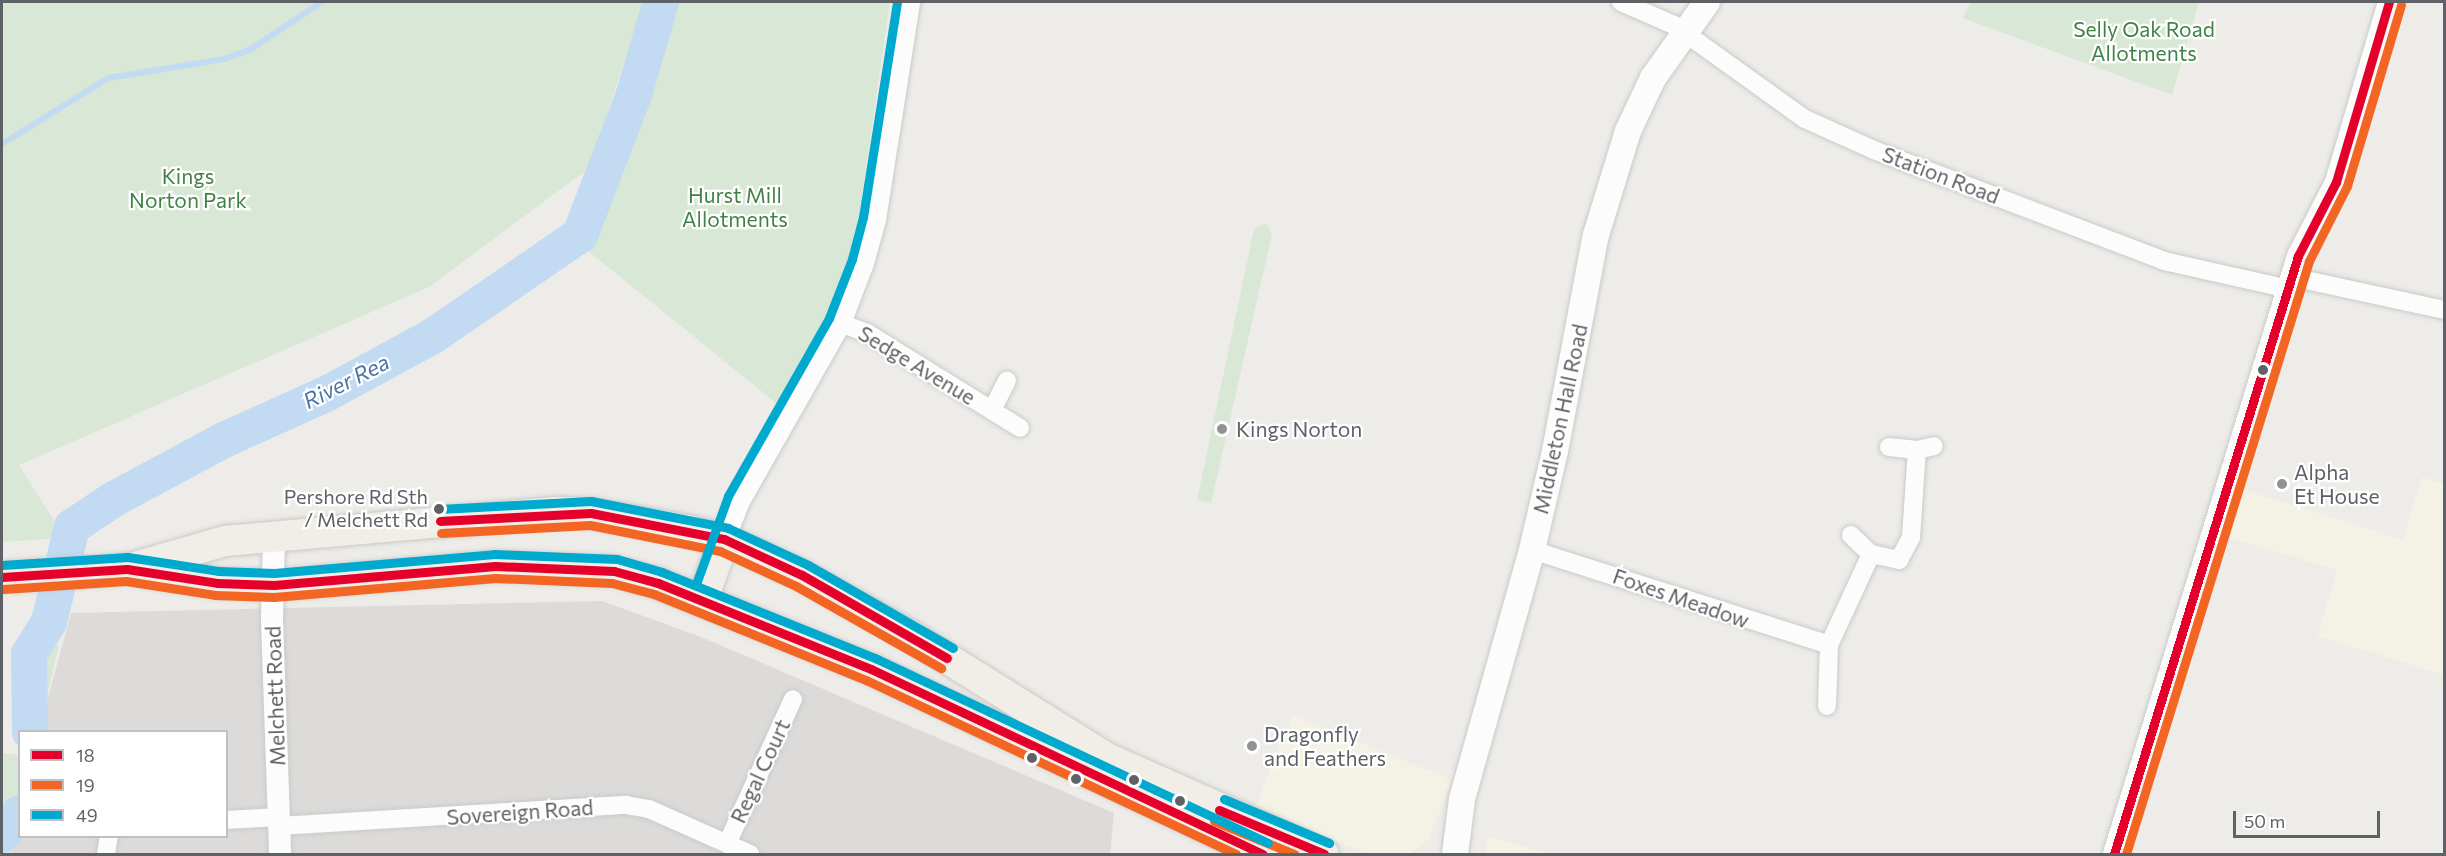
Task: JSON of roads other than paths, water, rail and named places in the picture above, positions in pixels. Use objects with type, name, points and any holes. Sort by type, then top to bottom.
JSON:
[{"type":"highway","points":[[127,569],[225,541],[556,512],[591,513],[724,539],[802,575],[913,637],[1100,763],[1150,802],[1263,855]]},
{"type":"highway","points":[[703,600],[724,539]]},
{"type":"highway","points":[[2,577],[127,569],[217,583],[274,585],[495,566],[582,567],[658,583],[703,600],[1207,805],[1323,855]]},
{"type":"main road","name":"Middleton Hall Road","points":[[1455,855],[1462,799],[1532,550],[1556,451],[1596,235],[1628,131],[1653,78],[1707,2]]},
{"type":"street","points":[[724,539],[739,501],[840,323],[875,220],[909,2]]},
{"type":"street","name":"Station Road","points":[[1621,2],[1684,33],[1805,119],[1874,150],[2164,261],[2445,310]]},
{"type":"street","points":[[2114,855],[2290,283],[2302,248],[2336,182],[2389,2]]},
{"type":"street","name":"Sedge Avenue","points":[[840,323],[867,333],[1020,428]]},
{"type":"street","name":"Sedge Avenue","points":[[992,410],[1007,381]]},
{"type":"street","points":[[1851,535],[1871,554],[1899,560],[1911,537],[1925,448],[1890,447]]},
{"type":"street","name":"Melchett Road","points":[[274,538],[280,855]]},
{"type":"street","name":"Foxes Meadow","points":[[1532,550],[1829,645]]},
{"type":"street","points":[[1827,706],[1829,645],[1871,554]]},
{"type":"street","name":"Regal Court","points":[[727,844],[793,699]]},
{"type":"street","name":"Sovereign Road","points":[[228,820],[279,821],[626,805],[649,809],[750,855]]},
{"type":"street","points":[[106,855],[109,838]]},
{"type":"waterway","points":[[2,144],[108,78],[224,59],[251,49],[322,2]]},
{"type":"waterway","name":"River Rea","points":[[30,730],[29,654],[49,622],[72,527],[114,499],[224,440],[328,393],[433,336],[580,235],[634,94],[661,2]]},
{"type":"waterway","name":"River Rea","points":[[2,835],[18,815]]},
{"type":"place","name":"Kings Norton","points":[[1222,429]]},
{"type":"place","name":"Alpha Et House","points":[[2282,484]]},
{"type":"place","name":"Pershore Rd Sth / Melchett Rd","points":[[439,509]]},
{"type":"place","name":"Dragonfly and Feathers","points":[[1252,746]]},
{"type":"park label","name":"Selly Oak Road Allotments","points":[[2144,41]]},
{"type":"park label","name":"Kings Norton Park","points":[[188,188]]},
{"type":"park label","name":"Hurst Mill Allotments","points":[[735,207]]}]
